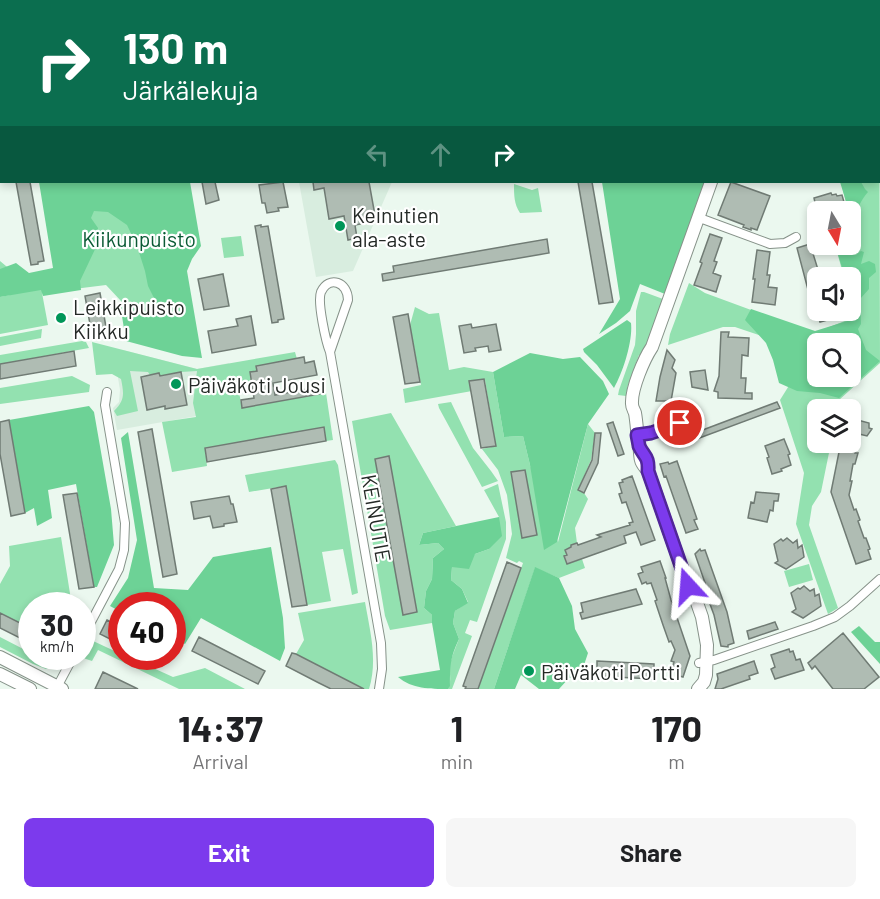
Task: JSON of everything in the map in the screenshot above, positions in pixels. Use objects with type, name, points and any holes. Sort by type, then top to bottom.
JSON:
[{"type":"street","points":[[698,688],[697,681],[703,662],[706,638],[702,617],[693,592],[688,586],[648,471],[639,456],[640,449],[632,405],[646,355],[652,347],[711,183]]},
{"type":"street","points":[[698,217],[770,244],[785,243],[796,237]]},
{"type":"street","name":"KEINUTIE","points":[[330,352],[348,300],[345,287],[333,282],[324,287],[320,298],[381,643],[382,669],[379,689]]},
{"type":"street","points":[[96,613],[118,572],[124,550],[125,523],[105,405],[107,392]]},
{"type":"street","points":[[637,435],[651,433],[680,423]]},
{"type":"street","points":[[703,662],[835,617],[880,579]]},
{"type":"street","points":[[0,657],[58,688],[67,670]]},
{"type":"street","points":[[0,674],[30,689]]},
{"type":"shaded area","name":"Keinutien ala-aste","points":[[299,183],[392,183],[353,271],[316,277]]},
{"type":"shaded area","name":"Päiväkoti Jousi","points":[[123,350],[197,369],[229,363],[237,409],[117,430],[113,408],[119,402],[118,378]]},
{"type":"green space","name":"Kiikunpuisto","points":[[39,183],[190,183],[201,246],[187,271],[202,358],[182,356],[126,341],[120,304],[160,310],[148,286],[137,246],[127,225],[108,212],[94,211],[91,218],[98,228],[98,243],[80,281],[81,290],[43,296],[41,290],[0,297],[0,269],[16,263],[29,273],[53,268]]},
{"type":"green space","name":"Kiikunpuisto","points":[[80,183],[185,270],[201,357],[128,339],[121,301],[106,285],[42,293],[48,325],[0,334],[0,297],[10,295],[0,295],[0,261],[18,276],[55,269]]},
{"type":"green space","points":[[602,183],[706,183],[665,294],[640,284],[630,311],[599,334],[620,299]]},
{"type":"green space","points":[[840,183],[862,183],[868,192],[861,202],[846,201]]},
{"type":"green space","points":[[841,183],[879,183],[880,363],[861,380],[861,333],[814,333],[845,321],[861,321],[861,267],[841,267],[838,255],[861,255],[861,201],[846,201]]},
{"type":"green space","points":[[514,184],[532,190],[538,188],[542,212],[520,213],[515,203]]},
{"type":"green space","points":[[241,236],[244,256],[224,258],[221,238]]},
{"type":"green space","points":[[861,251],[864,252],[861,264],[869,261],[875,264],[876,272],[869,278],[869,289],[861,298],[861,267],[842,267],[838,255],[861,255]]},
{"type":"green space","points":[[689,283],[705,293],[814,333],[807,333],[807,351],[735,327],[723,327],[668,345]]},
{"type":"green space","points":[[641,292],[663,299],[643,356],[639,355],[626,396],[618,395],[635,345],[636,311]]},
{"type":"green space","points":[[415,307],[429,314],[439,313],[449,370],[464,367],[493,372],[504,437],[523,436],[530,465],[558,542],[588,424],[595,433],[591,460],[578,490],[588,499],[575,528],[577,543],[565,550],[567,555],[564,556],[567,564],[582,559],[585,568],[559,578],[535,568],[494,689],[478,689],[523,563],[506,558],[512,534],[507,495],[498,470],[482,449],[496,446],[485,380],[470,382],[472,391],[405,403],[403,389],[421,385],[410,325]]},
{"type":"green space","points":[[751,309],[815,331],[847,321],[861,321],[858,329],[860,333],[807,333],[807,387],[851,387],[839,398],[820,393],[797,391],[779,383],[766,343],[745,320]]},
{"type":"green space","points":[[627,320],[631,323],[629,347],[614,388],[583,349]]},
{"type":"green space","points":[[42,329],[41,338],[0,346],[0,337]]},
{"type":"green space","points":[[861,337],[866,350],[880,361],[861,378]]},
{"type":"green space","points":[[86,342],[89,348],[0,364],[0,355]]},
{"type":"green space","points":[[92,342],[197,369],[295,352],[297,359],[257,366],[257,371],[250,372],[252,386],[238,387],[242,408],[326,393],[333,440],[326,441],[324,428],[205,448],[207,466],[172,472],[162,422],[196,417],[193,403],[197,371],[160,376],[159,373],[150,375],[148,372],[130,371],[138,411],[117,416],[114,411],[123,396],[121,379],[112,374],[96,375]]},
{"type":"green space","points":[[530,353],[563,359],[580,357],[603,381],[609,394],[588,424],[557,542],[544,550],[523,436],[504,437],[493,372]]},
{"type":"green space","points":[[807,357],[807,387],[853,387],[840,399],[807,399],[807,453],[829,453],[821,492],[812,506],[809,525],[838,608],[828,614],[796,524],[804,473],[780,400]]},
{"type":"green space","points":[[72,376],[90,385],[89,392],[0,404],[0,388]]},
{"type":"green space","points":[[451,402],[473,448],[498,481],[482,487],[439,408],[438,404]]},
{"type":"green space","points":[[89,406],[94,412],[111,509],[114,545],[97,587],[94,587],[76,484],[48,490],[52,518],[37,526],[34,508],[25,513],[9,420]]},
{"type":"green space","points":[[391,413],[456,526],[423,533],[419,545],[438,543],[444,549],[433,558],[432,579],[426,591],[424,608],[432,615],[432,623],[390,630],[385,616],[352,421]]},
{"type":"green space","points":[[128,432],[154,588],[188,590],[213,557],[271,547],[283,618],[285,648],[280,661],[201,618],[186,642],[186,592],[119,592],[128,578],[137,540],[121,438]]},
{"type":"green space","points":[[335,460],[338,465],[358,593],[352,595],[343,549],[322,552],[331,601],[307,605],[285,486],[249,492],[245,475]]},
{"type":"green space","points":[[498,484],[506,522],[506,539],[477,622],[470,620],[465,633],[472,636],[452,689],[448,689],[450,664],[459,639],[453,623],[455,611],[468,602],[462,589],[451,580],[452,567],[489,549],[499,517],[484,490]]},
{"type":"green space","points":[[499,517],[502,536],[489,549],[475,554],[469,569],[452,567],[451,580],[462,589],[468,603],[455,611],[453,623],[459,639],[451,662],[450,686],[448,689],[428,688],[403,681],[398,677],[440,670],[432,615],[424,608],[426,591],[432,579],[433,558],[444,549],[438,543],[419,545],[423,533]]},
{"type":"green space","points":[[61,537],[70,592],[18,592],[18,622],[0,613],[0,584],[10,566],[9,546]]},
{"type":"green space","points":[[809,564],[813,580],[789,587],[784,571]]},
{"type":"green space","points":[[535,567],[559,578],[572,606],[575,629],[588,653],[580,677],[569,678],[559,689],[539,689],[521,675],[515,689],[494,689]]},
{"type":"green space","points":[[365,602],[372,646],[372,678],[369,689],[357,689],[296,654],[304,640],[298,613]]},
{"type":"green space","points":[[859,626],[875,642],[880,642],[880,664],[851,632]]},
{"type":"green space","points":[[0,637],[18,646],[18,656],[0,647]]},
{"type":"green space","points":[[96,642],[108,648],[108,655],[98,650],[96,654]]},
{"type":"green space","points":[[205,668],[245,689],[179,689],[140,670],[158,670],[173,677]]},
{"type":"building","points":[[16,183],[30,183],[44,261],[31,265]]},
{"type":"building","points":[[202,183],[215,183],[219,200],[206,204]]},
{"type":"building","points":[[283,183],[288,207],[267,213],[265,203],[262,203],[259,185]]},
{"type":"building","points":[[313,183],[369,183],[376,221],[355,225],[357,238],[348,240],[344,216],[329,219],[324,188],[314,190]]},
{"type":"building","points":[[578,183],[592,183],[613,302],[599,304]]},
{"type":"building","points":[[731,183],[770,196],[757,230],[743,227],[744,225],[718,215]]},
{"type":"building","points":[[831,193],[837,196],[842,195],[844,201],[815,201],[814,198]]},
{"type":"building","points":[[261,225],[261,227],[268,226],[284,319],[272,323],[255,226]]},
{"type":"building","points":[[710,234],[722,238],[714,261],[717,262],[713,273],[721,276],[716,292],[694,285]]},
{"type":"building","points":[[547,239],[549,253],[383,281],[382,274],[394,272],[393,266]]},
{"type":"building","points":[[807,245],[807,255],[813,255],[817,267],[807,267],[807,286],[797,248]]},
{"type":"building","points":[[757,250],[770,252],[768,287],[777,288],[775,305],[752,302]]},
{"type":"building","points":[[223,274],[229,306],[204,310],[198,279]]},
{"type":"building","points":[[100,293],[106,327],[91,330],[85,296]]},
{"type":"building","points":[[408,314],[420,382],[405,384],[393,317]]},
{"type":"building","points":[[251,316],[256,345],[212,353],[208,331],[238,326],[236,319]]},
{"type":"building","points":[[471,324],[472,328],[496,324],[501,350],[489,352],[488,346],[464,353],[459,326]]},
{"type":"building","points":[[721,332],[729,332],[728,337],[749,338],[748,356],[742,355],[741,378],[746,378],[745,393],[752,393],[752,399],[718,398],[718,392],[714,391],[719,376]]},
{"type":"building","points":[[667,350],[675,360],[672,368],[676,373],[671,401],[656,401],[660,377]]},
{"type":"building","points":[[74,351],[76,366],[0,379],[0,364]]},
{"type":"building","points":[[304,357],[305,363],[314,361],[317,375],[273,383],[275,395],[318,387],[320,394],[242,408],[241,400],[254,398],[250,372],[257,371],[256,366]]},
{"type":"building","points":[[705,370],[708,390],[692,387],[690,372]]},
{"type":"building","points":[[181,372],[187,405],[147,410],[141,377]]},
{"type":"building","points":[[484,379],[496,446],[481,448],[469,381]]},
{"type":"building","points":[[777,402],[780,408],[694,440],[692,434]]},
{"type":"building","points":[[9,420],[25,513],[11,516],[0,454],[0,422]]},
{"type":"building","points":[[861,421],[869,423],[869,428],[872,429],[867,436],[861,434]]},
{"type":"building","points":[[613,422],[624,454],[618,456],[607,424]]},
{"type":"building","points":[[324,427],[326,441],[207,462],[205,448]]},
{"type":"building","points":[[152,429],[177,574],[163,577],[138,432]]},
{"type":"building","points":[[595,433],[601,433],[598,463],[584,493],[578,490],[592,460]]},
{"type":"building","points":[[784,439],[790,454],[788,455],[791,465],[772,474],[765,446]]},
{"type":"building","points":[[839,453],[858,453],[855,464],[853,464],[849,495],[870,549],[868,550],[871,559],[856,564],[831,492]]},
{"type":"building","points":[[389,456],[417,612],[403,615],[375,459]]},
{"type":"building","points":[[677,461],[697,519],[694,520],[698,529],[686,533],[660,464]]},
{"type":"building","points":[[525,470],[537,535],[522,538],[511,472]]},
{"type":"building","points":[[632,476],[655,540],[641,545],[636,532],[624,536],[626,543],[567,564],[564,556],[567,555],[565,550],[571,545],[577,543],[578,545],[601,537],[597,535],[630,525],[629,523],[633,522],[626,502],[622,503],[619,494],[622,493],[619,483]]},
{"type":"building","points":[[286,486],[307,605],[292,607],[271,489]]},
{"type":"building","points":[[756,492],[779,494],[778,501],[774,501],[773,511],[770,510],[767,522],[748,518],[751,502],[754,503]]},
{"type":"building","points":[[77,493],[94,587],[79,589],[63,495]]},
{"type":"building","points":[[229,496],[237,522],[213,528],[210,516],[194,519],[191,502]]},
{"type":"building","points":[[787,538],[793,543],[797,540],[798,548],[802,545],[804,557],[786,569],[775,563],[778,561],[774,544]]},
{"type":"building","points":[[700,549],[705,550],[727,612],[734,643],[728,647],[721,646],[710,604],[712,603],[695,554]]},
{"type":"building","points":[[660,561],[690,656],[683,677],[676,675],[677,672],[672,668],[674,662],[671,661],[675,650],[671,641],[669,642],[651,583],[642,584],[638,574],[643,572],[641,567]]},
{"type":"building","points":[[507,562],[521,568],[478,689],[465,689],[466,687],[463,686]]},
{"type":"building","points":[[804,586],[810,591],[814,589],[815,596],[819,594],[821,606],[803,618],[792,612],[796,609],[791,593]]},
{"type":"building","points":[[636,589],[642,604],[582,619],[581,603]]},
{"type":"building","points":[[0,613],[18,622],[18,637],[0,628]]},
{"type":"building","points":[[107,620],[108,621],[108,638],[100,634]]},
{"type":"building","points":[[775,622],[778,629],[749,639],[747,631]]},
{"type":"building","points":[[843,633],[879,677],[864,689],[833,689],[815,666],[812,669],[808,663]]},
{"type":"building","points":[[199,637],[265,671],[258,684],[192,651]]},
{"type":"building","points":[[789,649],[790,652],[793,651],[796,660],[800,659],[804,670],[775,679],[771,669],[775,667],[771,655]]},
{"type":"building","points":[[292,653],[364,689],[331,689],[319,683],[286,666]]},
{"type":"building","points":[[597,661],[654,664],[654,679],[594,676]]},
{"type":"building","points":[[754,661],[758,673],[749,676],[750,679],[715,689],[717,674]]},
{"type":"building","points":[[103,672],[138,689],[95,689]]},
{"type":"place","name":"Keinutien ala-aste","points":[[340,226]]},
{"type":"place","name":"Leikkipuisto Kiikku","points":[[61,318]]},
{"type":"place","name":"Päiväkoti Jousi","points":[[176,384]]},
{"type":"place","name":"Päiväkoti Portti","points":[[529,671]]},
{"type":"route","points":[[680,423],[651,433],[637,435],[640,449],[645,453],[656,497],[688,586]]}]
